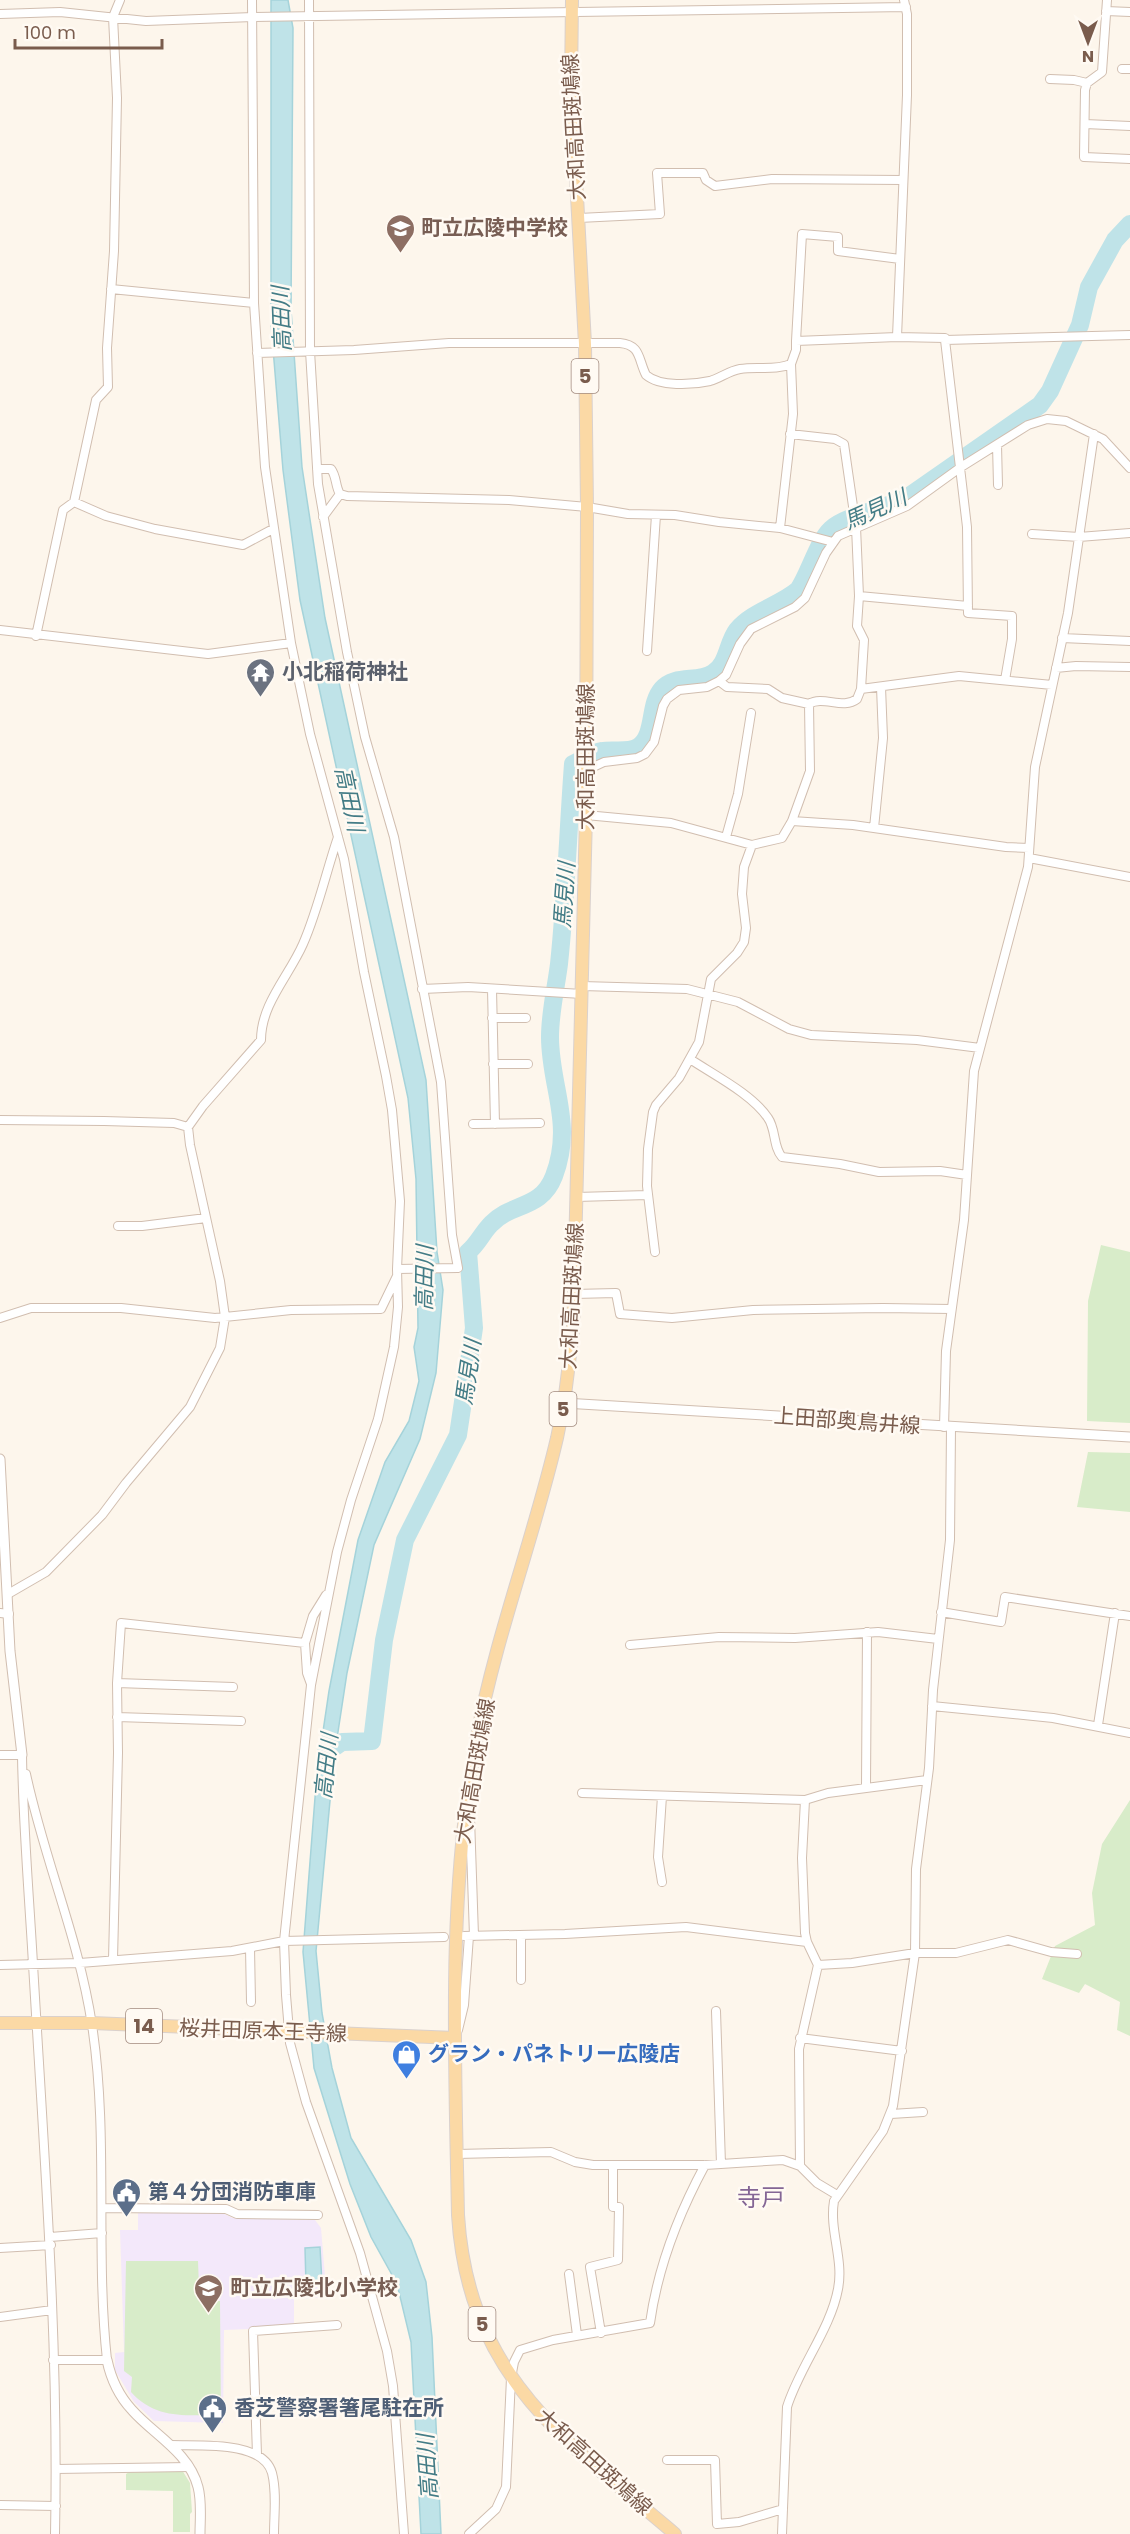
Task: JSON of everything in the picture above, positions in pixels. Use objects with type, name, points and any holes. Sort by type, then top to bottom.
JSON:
[{"type":"main road","name":"大和高田斑鳩線","points":[[572,6],[571,85],[585,344],[587,507],[587,769],[574,1294],[564,1403],[550,1470],[484,1705],[468,1790],[457,1888],[455,2038],[459,2230],[467,2280],[480,2318],[511,2378],[552,2428],[573,2448],[675,2534]]},
{"type":"main road","name":"桜井田原本王寺線","points":[[0,2023],[92,2023],[455,2038]]},
{"type":"street","points":[[36,636],[63,510],[75,502],[96,400],[108,387],[107,348],[114,251],[117,98],[113,17],[120,0]]},
{"type":"street","points":[[252,0],[255,16],[254,303],[265,467],[291,643],[310,734],[338,836],[392,1110],[400,1201],[396,1334],[385,1392],[346,1517],[328,1593],[311,1685],[284,1941],[289,2032],[306,2102],[357,2244],[387,2351],[393,2386],[404,2534]]},
{"type":"street","points":[[309,0],[307,16],[309,351],[317,469],[361,718],[394,837],[441,1082],[452,1235],[458,1268],[399,1271]]},
{"type":"street","points":[[1107,0],[1102,72],[1088,83],[1085,90],[1084,157],[1130,159]]},
{"type":"street","points":[[0,14],[60,12],[146,21],[572,6],[905,3],[907,95],[897,337]]},
{"type":"street","points":[[1106,12],[1130,12]]},
{"type":"street","points":[[1050,79],[1088,83]]},
{"type":"street","points":[[1085,124],[1130,126]]},
{"type":"street","points":[[579,218],[660,214],[657,173],[704,176],[715,186],[772,179],[903,180]]},
{"type":"street","points":[[780,528],[793,405],[791,364],[796,341],[802,234],[838,237],[838,251],[900,259]]},
{"type":"street","points":[[111,290],[254,303]]},
{"type":"street","points":[[796,341],[897,337],[945,338],[945,340],[1130,335]]},
{"type":"street","points":[[945,340],[967,527],[968,613],[1012,616],[1012,639],[1005,680]]},
{"type":"street","points":[[259,353],[449,343],[620,343],[635,347],[639,351],[646,375],[657,382],[700,382],[736,370],[783,367],[791,364]]},
{"type":"street","points":[[587,769],[604,762],[637,758],[645,754],[654,742],[663,706],[667,699],[679,690],[707,687],[720,681],[751,628],[795,607],[805,598],[827,540],[855,525],[899,511],[961,465],[1028,425],[1047,419],[1066,421],[1094,434],[1110,445],[1130,468]]},
{"type":"street","points":[[720,681],[727,687],[768,690],[782,698],[809,704],[812,702],[853,702],[861,688],[864,640],[857,626],[859,596],[855,525],[844,444],[835,439],[790,434]]},
{"type":"street","points":[[782,2534],[787,2407],[792,2391],[834,2305],[840,2281],[832,2208],[837,2195],[883,2131],[891,2114],[902,2051],[915,1953],[914,1884],[927,1780],[938,1639],[950,1540],[946,1351],[964,1220],[973,1078],[1029,858],[1035,767],[1062,638],[1094,434]]},
{"type":"street","points":[[996,445],[998,485]]},
{"type":"street","points":[[317,469],[332,470],[340,494]]},
{"type":"street","points":[[340,494],[413,499],[509,500],[587,507],[628,514],[675,514],[718,522],[780,528],[827,540]]},
{"type":"street","points":[[324,517],[340,494]]},
{"type":"street","points":[[75,502],[106,516],[155,529],[243,544],[273,529]]},
{"type":"street","points":[[647,651],[656,515]]},
{"type":"street","points":[[1032,534],[1079,537],[1130,533]]},
{"type":"street","points":[[859,596],[968,606]]},
{"type":"street","points":[[0,630],[36,636],[208,654],[291,643]]},
{"type":"street","points":[[1062,638],[1130,641]]},
{"type":"street","points":[[1056,668],[1076,666],[1130,668]]},
{"type":"street","points":[[861,688],[959,676],[1052,685]]},
{"type":"street","points":[[874,828],[882,749],[881,687]]},
{"type":"street","points":[[586,815],[671,823],[752,844],[782,838],[792,821],[810,771],[809,704]]},
{"type":"street","points":[[726,837],[738,794],[751,713]]},
{"type":"street","points":[[792,821],[874,828],[1006,847],[1029,848]]},
{"type":"street","points":[[8,1594],[46,1572],[102,1515],[190,1407],[208,1376],[220,1348],[225,1317],[190,1146],[189,1127],[203,1106],[261,1040],[261,1027],[276,989],[296,958],[304,940],[338,836]]},
{"type":"street","points":[[655,1252],[648,1195],[648,1149],[653,1112],[679,1078],[699,1042],[711,979],[737,954],[744,942],[746,928],[742,894],[744,867],[752,844]]},
{"type":"street","points":[[1029,858],[1130,877]]},
{"type":"street","points":[[422,989],[456,987],[563,994],[582,990],[675,988],[738,1002],[803,1034],[917,1040],[980,1048]]},
{"type":"street","points":[[492,989],[495,1124]]},
{"type":"street","points":[[492,1018],[526,1018]]},
{"type":"street","points":[[690,1059],[750,1099],[765,1114],[774,1129],[778,1151],[782,1157],[840,1164],[879,1172],[940,1171],[967,1175]]},
{"type":"street","points":[[493,1064],[528,1064]]},
{"type":"street","points":[[0,1120],[104,1120],[174,1123],[189,1127]]},
{"type":"street","points":[[473,1125],[540,1123]]},
{"type":"street","points":[[576,1197],[648,1195]]},
{"type":"street","points":[[118,1226],[142,1226],[206,1218]]},
{"type":"street","points":[[0,1318],[31,1308],[121,1308],[215,1318],[291,1310],[381,1308],[399,1271]]},
{"type":"street","points":[[574,1294],[616,1293],[620,1314],[658,1318],[753,1310],[951,1309]]},
{"type":"street","name":"上田部奥鳥井線","points":[[564,1403],[1130,1437]]},
{"type":"street","points":[[0,1459],[8,1594],[5,1613],[22,1755],[43,2160],[50,2241],[56,2469],[55,2534]]},
{"type":"street","points":[[311,1685],[307,1672],[305,1643],[313,1616],[328,1593]]},
{"type":"street","points":[[941,1612],[1001,1622],[1005,1598],[1130,1616]]},
{"type":"street","points":[[1098,1725],[1115,1613]]},
{"type":"street","points":[[113,1960],[118,1754],[117,1683],[121,1623],[305,1643]]},
{"type":"street","points":[[630,1645],[719,1637],[795,1638],[867,1632],[938,1639]]},
{"type":"street","points":[[866,1787],[867,1632]]},
{"type":"street","points":[[117,1683],[233,1687]]},
{"type":"street","points":[[932,1706],[1009,1712],[1098,1725],[1130,1733]]},
{"type":"street","points":[[117,1717],[241,1721]]},
{"type":"street","points":[[0,1755],[22,1755]]},
{"type":"street","points":[[22,1755],[35,1812],[80,1963],[92,2023],[101,2104],[102,2233],[107,2360],[112,2379],[124,2400],[171,2445],[189,2467],[198,2488],[200,2534]]},
{"type":"street","points":[[582,1793],[805,1800],[828,1793],[927,1780]]},
{"type":"street","points":[[455,2038],[464,2005],[469,1936],[468,1790]]},
{"type":"street","points":[[662,1796],[658,1857],[662,1882]]},
{"type":"street","points":[[800,2166],[800,2038],[818,1965],[807,1942],[802,1858],[805,1800]]},
{"type":"street","points":[[469,1936],[521,1936],[686,1927],[807,1942]]},
{"type":"street","points":[[0,1965],[80,1963],[250,1948],[284,1941],[444,1936]]},
{"type":"street","points":[[521,1936],[521,1980]]},
{"type":"street","points":[[818,1965],[852,1963],[915,1953],[956,1953],[1008,1940],[1051,1952],[1077,1954]]},
{"type":"street","points":[[250,1948],[251,2002]]},
{"type":"street","points":[[716,2011],[721,2164]]},
{"type":"street","points":[[800,2038],[902,2051]]},
{"type":"street","points":[[891,2114],[923,2112]]},
{"type":"street","points":[[457,2154],[550,2152],[584,2164],[613,2165],[721,2164],[783,2160],[800,2166],[817,2183],[837,2195]]},
{"type":"street","points":[[469,2534],[496,2509],[506,2487],[511,2378],[514,2362],[520,2350],[577,2335],[601,2333],[650,2323],[657,2282],[671,2240],[683,2206],[705,2164]]},
{"type":"street","points":[[601,2333],[590,2267],[618,2260],[619,2207],[613,2207],[613,2165]]},
{"type":"street","points":[[102,2208],[226,2209],[237,2214],[318,2215]]},
{"type":"street","points":[[0,2248],[102,2233]]},
{"type":"street","points":[[568,2274],[577,2335]]},
{"type":"street","points":[[0,2317],[52,2310]]},
{"type":"street","points":[[257,2455],[253,2331],[337,2325]]},
{"type":"street","points":[[53,2360],[107,2360]]},
{"type":"street","points":[[171,2445],[226,2448],[257,2455],[269,2466],[272,2474],[274,2534]]},
{"type":"street","points":[[667,2460],[715,2460],[717,2524],[739,2522],[783,2510]]},
{"type":"street","points":[[56,2469],[189,2467]]},
{"type":"street","points":[[0,2505],[56,2506]]},
{"type":"shaded area","name":"町立広陵北小学校","points":[[138,2213],[222,2213],[233,2218],[315,2220],[321,2228],[326,2288],[331,2288],[331,2297],[294,2299],[294,2327],[224,2330],[223,2423],[154,2421],[134,2402],[115,2370],[115,2353],[124,2352],[120,2230],[138,2230]]},
{"type":"green space","points":[[1101,1245],[1130,1252],[1130,1423],[1087,1421],[1088,1301]]},
{"type":"green space","points":[[1088,1452],[1130,1453],[1130,1512],[1077,1507]]},
{"type":"green space","points":[[1130,1800],[1130,2036],[1117,2030],[1120,2002],[1085,1984],[1079,1993],[1042,1979],[1055,1946],[1095,1925],[1092,1893],[1102,1844]]},
{"type":"green space","points":[[126,2261],[198,2261],[199,2287],[214,2301],[220,2301],[221,2415],[184,2415],[161,2412],[141,2401],[131,2392],[132,2377],[124,2371]]},
{"type":"green space","points":[[182,2470],[190,2483],[192,2512],[190,2532],[173,2532],[173,2491],[126,2490],[126,2474],[131,2471]]},
{"type":"water","name":"高田川","points":[[271,0],[288,0],[293,28],[291,310],[302,467],[325,618],[426,1080],[437,1252],[443,1290],[436,1373],[420,1439],[374,1545],[347,1673],[334,1758],[316,1951],[322,2013],[332,2068],[351,2138],[411,2240],[426,2282],[432,2337],[441,2534],[421,2534],[411,2342],[397,2284],[371,2237],[350,2184],[314,2068],[303,1952],[317,1772],[329,1691],[358,1540],[385,1462],[409,1421],[419,1381],[414,1347],[418,1328],[416,1179],[408,1098],[300,600],[283,470],[271,324]]},
{"type":"water","points":[[320,2247],[322,2284],[306,2285],[305,2248]]},
{"type":"waterway","name":"馬見川","points":[[325,1754],[342,1742],[372,1741],[384,1640],[405,1540],[458,1435],[474,1328],[468,1252],[499,1217],[542,1195],[554,1176],[560,1157],[562,1122],[553,1072],[550,1028],[559,964],[573,764],[591,754],[606,750],[630,750],[644,742],[650,728],[655,703],[662,689],[667,684],[701,678],[718,669],[725,659],[734,635],[743,623],[798,590],[822,541],[831,529],[846,520],[908,497],[1040,405],[1050,391],[1080,325],[1089,287],[1115,240],[1130,224]]},
{"type":"place","name":"町立広陵中学校","points":[[400,254]]},
{"type":"place","name":"小北稲荷神社","points":[[261,698]]},
{"type":"place","name":"グラン・パネトリー広陵店","points":[[407,2080]]},
{"type":"place","name":"第４分団消防車庫","points":[[127,2218]]},
{"type":"place","name":"町立広陵北小学校","points":[[209,2314]]},
{"type":"place","name":"香芝警察署箸尾駐在所","points":[[213,2434]]},
{"type":"district","name":"寺戸","points":[[761,2198]]}]
